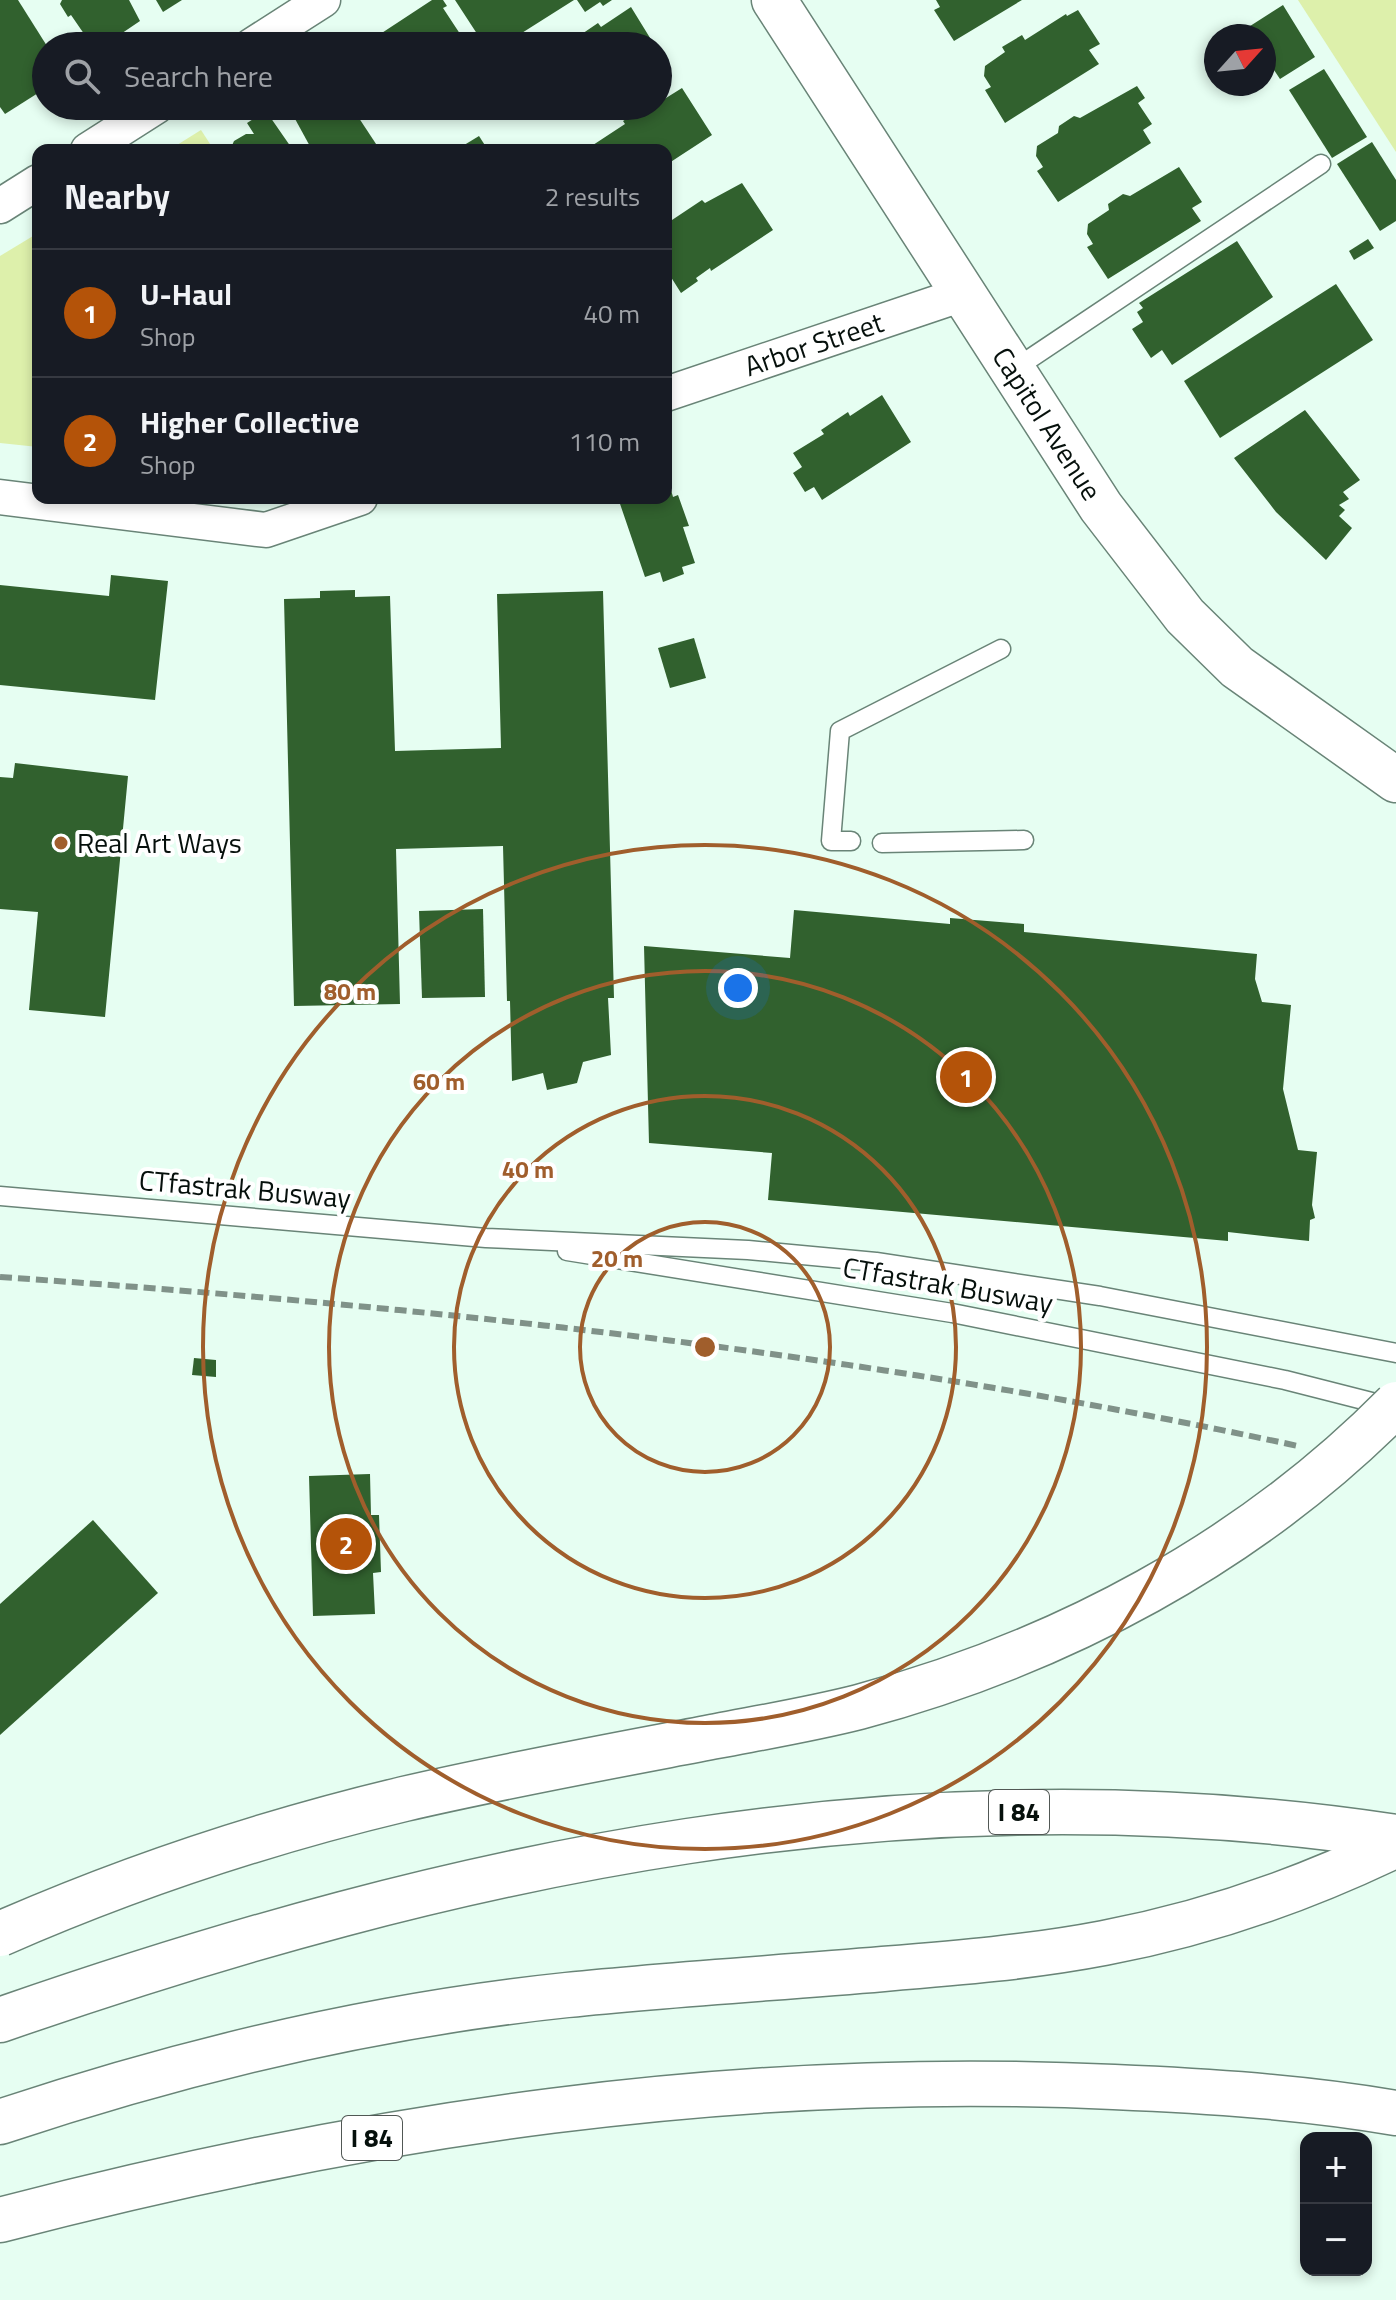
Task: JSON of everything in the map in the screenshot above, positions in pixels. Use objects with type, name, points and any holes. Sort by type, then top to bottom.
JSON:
[{"type":"main road","name":"Capitol Avenue","points":[[774,0],[1101,507],[1185,616],[1237,667],[1396,780]]},
{"type":"main road","points":[[0,1934],[164,1870],[340,1816],[504,1777],[826,1714],[892,1697],[990,1663],[1106,1613],[1221,1549],[1312,1481],[1396,1406]]},
{"type":"main road","name":"I 84","points":[[0,2020],[230,1946],[381,1903],[501,1874],[731,1833],[834,1822],[1033,1812],[1225,1818],[1396,1837]]},
{"type":"main road","points":[[0,2122],[115,2086],[224,2057],[471,2007],[604,1992],[991,1960],[1105,1943],[1185,1925],[1255,1904],[1396,1845]]},
{"type":"main road","name":"I 84","points":[[0,2220],[213,2170],[411,2131],[575,2106],[749,2090],[915,2083],[1055,2084],[1244,2095],[1396,2113]]},
{"type":"street","points":[[273,32],[323,0]]},
{"type":"street","points":[[97,144],[135,120]]},
{"type":"street","points":[[0,206],[32,186]]},
{"type":"street","name":"Arbor Street","points":[[672,392],[963,294]]},
{"type":"street","points":[[0,497],[32,501]]},
{"type":"street","points":[[56,504],[266,530],[342,504]]},
{"type":"lane","points":[[1013,370],[1321,164]]},
{"type":"lane","points":[[851,841],[831,841],[840,731],[1001,649]]},
{"type":"lane","points":[[882,843],[1024,840]]},
{"type":"lane","name":"CTfastrak Busway","points":[[0,1196],[486,1238],[748,1250],[876,1262],[1100,1296],[1396,1353]]},
{"type":"lane","name":"CTfastrak Busway","points":[[486,1238],[966,1315],[1285,1380],[1396,1406]]},
{"type":"green space","points":[[1298,0],[1396,0],[1396,152]]},
{"type":"green space","points":[[201,130],[210,144],[179,144]]},
{"type":"green space","points":[[32,237],[32,446],[0,443],[0,256]]},
{"type":"building","points":[[0,0],[18,0],[38,32],[32,32],[32,97],[5,114],[0,107]]},
{"type":"building","points":[[62,0],[129,0],[140,21],[124,32],[83,32],[60,4]]},
{"type":"building","points":[[156,0],[182,0],[163,12]]},
{"type":"building","points":[[432,0],[443,0],[447,6],[443,8],[459,32],[383,32]]},
{"type":"building","points":[[455,0],[574,0],[523,32],[476,32]]},
{"type":"building","points":[[577,0],[612,0],[603,6],[600,2],[585,12]]},
{"type":"building","points":[[936,0],[1022,0],[954,41],[934,10],[940,7]]},
{"type":"building","points":[[1283,5],[1315,57],[1280,79],[1276,73],[1276,24],[1253,24]]},
{"type":"building","points":[[631,7],[646,32],[585,32],[598,23],[601,27]]},
{"type":"building","points":[[1078,10],[1100,44],[1089,50],[1099,64],[1005,123],[985,90],[991,87],[984,76],[985,66],[1005,52],[1002,47],[1022,35],[1025,40],[1066,14]]},
{"type":"building","points":[[1324,69],[1367,137],[1332,158],[1289,90]]},
{"type":"building","points":[[1137,86],[1145,98],[1138,103],[1152,124],[1143,130],[1151,143],[1058,202],[1037,171],[1043,167],[1036,156],[1037,146],[1058,133],[1059,126],[1074,116],[1080,118]]},
{"type":"building","points":[[682,88],[712,135],[672,161],[672,144],[595,144],[625,124],[625,120],[672,120],[672,94]]},
{"type":"building","points":[[252,120],[272,120],[289,144],[233,144],[246,134],[254,134],[247,123]]},
{"type":"building","points":[[296,120],[360,120],[376,144],[309,144]]},
{"type":"building","points":[[479,136],[484,144],[466,144]]},
{"type":"building","points":[[1372,142],[1396,180],[1396,221],[1380,231],[1337,164]]},
{"type":"building","points":[[1179,167],[1202,202],[1192,208],[1201,221],[1108,279],[1087,247],[1093,244],[1087,234],[1088,224],[1109,210],[1108,204],[1123,194],[1130,196]]},
{"type":"building","points":[[742,183],[773,230],[711,271],[710,268],[681,293],[672,279],[672,220],[702,200],[705,203]]},
{"type":"building","points":[[1368,239],[1374,248],[1354,260],[1349,251]]},
{"type":"building","points":[[1237,241],[1273,297],[1172,365],[1162,350],[1151,358],[1132,329],[1143,322],[1137,312],[1143,308],[1139,303]]},
{"type":"building","points":[[1336,284],[1373,340],[1220,438],[1184,381]]},
{"type":"building","points":[[882,395],[911,442],[822,500],[814,487],[805,492],[793,473],[802,467],[793,453],[824,434],[821,430],[848,412],[850,416]]},
{"type":"building","points":[[1305,410],[1360,480],[1343,492],[1349,499],[1339,505],[1345,510],[1339,516],[1352,528],[1326,560],[1276,512],[1234,458]]},
{"type":"building","points":[[672,494],[673,497],[678,495],[689,526],[683,527],[695,563],[682,567],[684,574],[663,582],[660,572],[645,577],[620,504],[672,504]]},
{"type":"building","points":[[111,575],[168,581],[155,700],[0,685],[0,585],[109,596]]},
{"type":"building","points":[[355,590],[355,597],[390,596],[395,751],[501,748],[497,594],[603,591],[614,998],[608,998],[611,1055],[583,1062],[577,1083],[547,1090],[543,1073],[512,1081],[503,846],[396,849],[400,1004],[294,1006],[284,599],[320,598],[320,591]]},
{"type":"building","points":[[694,638],[706,678],[670,688],[658,648]]},
{"type":"building","name":"Real Art Ways","points":[[15,763],[128,776],[105,1017],[29,1010],[38,912],[0,909],[0,777],[13,778]]},
{"type":"building","points":[[483,909],[485,997],[422,998],[419,911]]},
{"type":"building","points":[[794,910],[950,924],[950,918],[1024,924],[1024,932],[1257,954],[1255,979],[1262,1002],[1291,1005],[1283,1089],[1298,1150],[1317,1152],[1312,1205],[1315,1218],[1310,1220],[1309,1241],[1228,1232],[1228,1241],[768,1200],[772,1153],[649,1143],[644,946],[790,958]]},
{"type":"building","points":[[194,1358],[216,1360],[216,1377],[192,1375]]},
{"type":"building","points":[[370,1474],[371,1515],[379,1515],[381,1572],[373,1573],[375,1614],[313,1616],[309,1476]]},
{"type":"building","points":[[93,1520],[158,1593],[0,1735],[0,1604]]},
{"type":"railway","points":[[0,1277],[326,1303],[652,1338],[976,1385],[1298,1446]]},
{"type":"place","name":"Real Art Ways","points":[[61,843]]},
{"type":"place","name":"U-Haul","points":[[966,1077]]},
{"type":"place","name":"Higher Collective","points":[[346,1544]]}]
